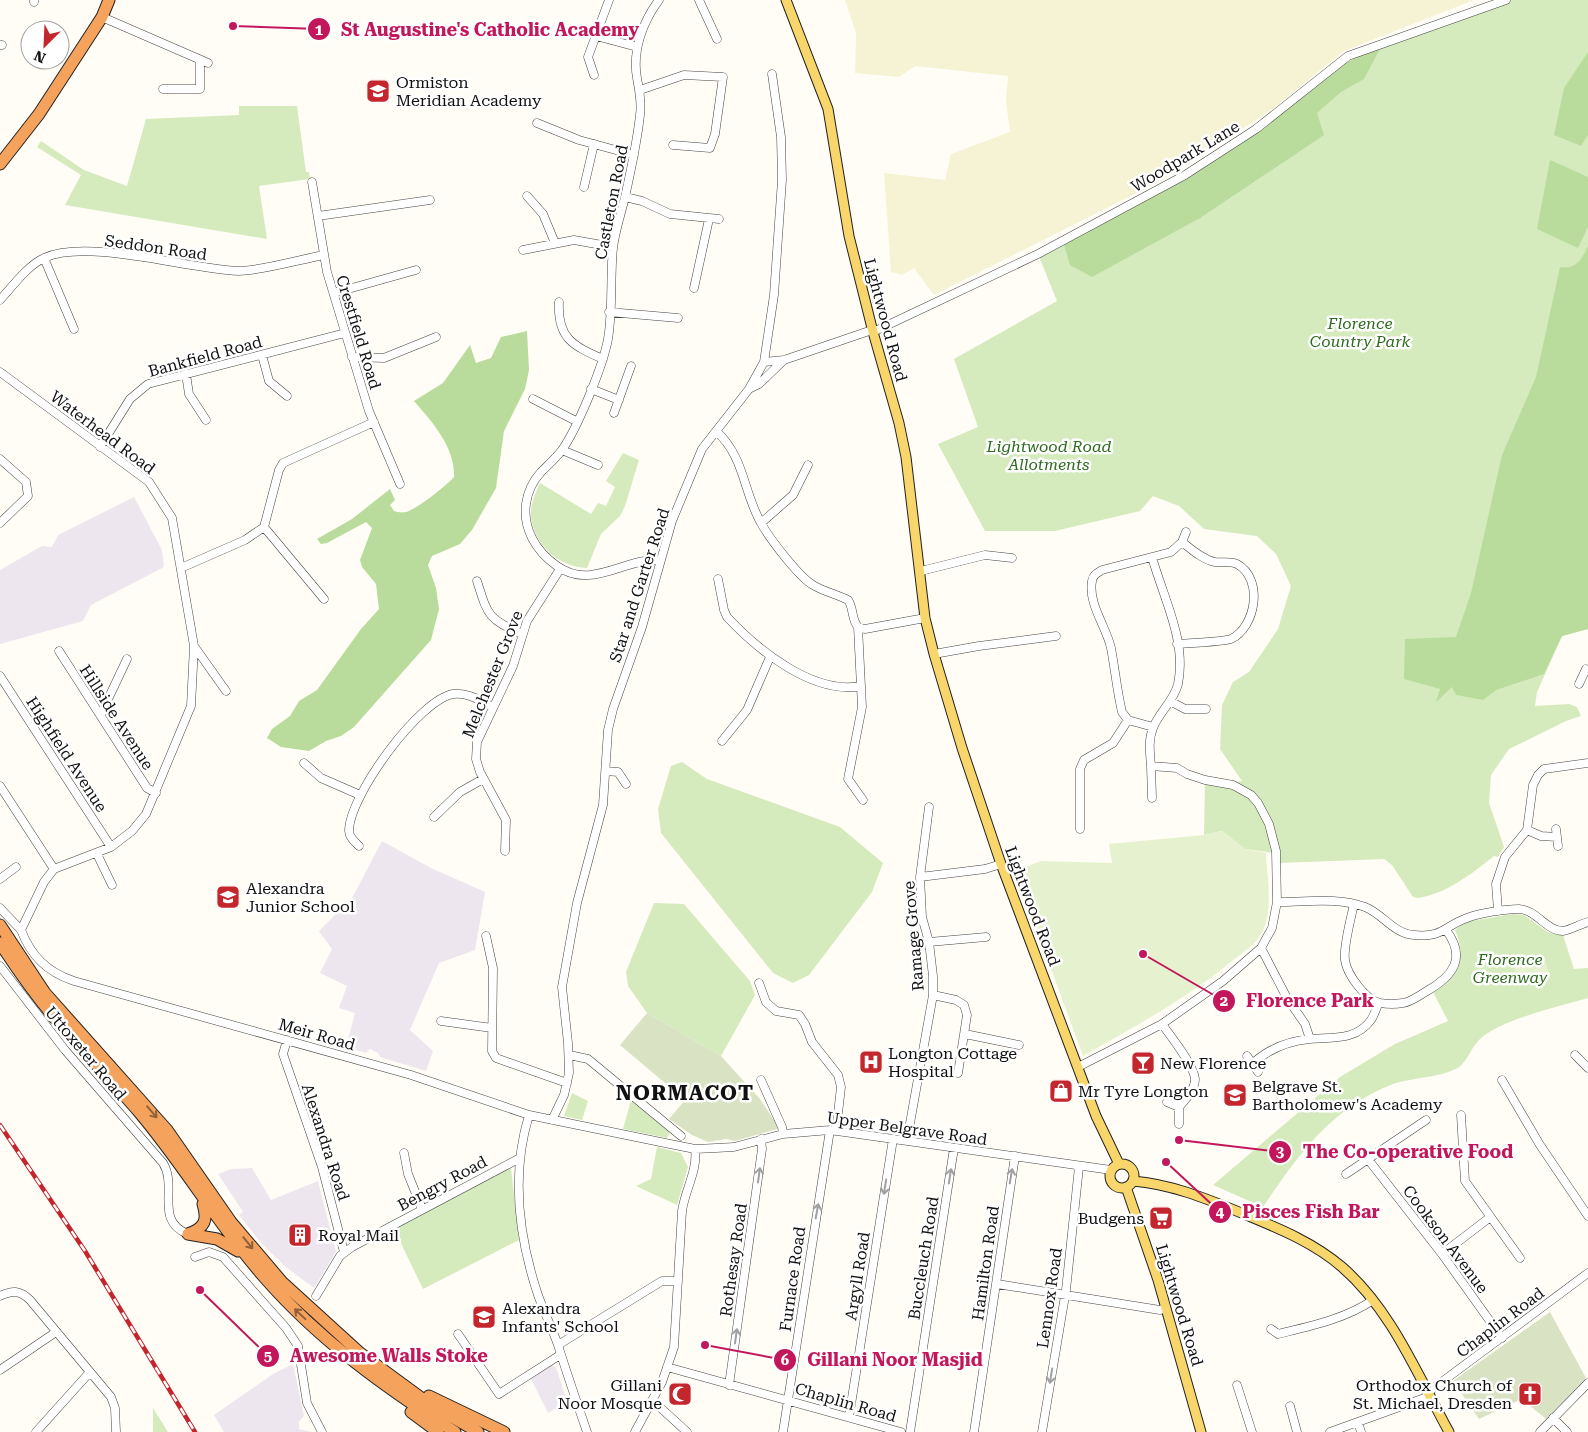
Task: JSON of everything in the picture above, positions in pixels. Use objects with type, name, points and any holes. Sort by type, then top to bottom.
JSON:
[{"type":"highway","points":[[2,159],[40,114],[102,17],[109,0]]},
{"type":"highway","points":[[0,925],[45,993],[167,1130],[231,1222],[282,1282],[319,1318],[384,1371],[428,1403],[478,1432]]},
{"type":"highway","points":[[0,943],[49,1011],[138,1111],[200,1193],[214,1216],[249,1259],[297,1311],[376,1385],[438,1432]]},
{"type":"highway","points":[[188,1234],[203,1227],[205,1223],[206,1213],[200,1193]]},
{"type":"highway","points":[[188,1234],[217,1239],[249,1259]]},
{"type":"highway","points":[[336,1347],[390,1391],[456,1432]]},
{"type":"highway","points":[[384,1371],[453,1408],[504,1432]]},
{"type":"main road","name":"Lightwood Road","points":[[786,0],[828,109],[849,236],[872,331],[900,431],[925,618],[934,654],[962,748],[1001,864],[1115,1167]]},
{"type":"main road","points":[[1126,1164],[1132,1169],[1133,1181],[1126,1187],[1114,1185],[1110,1177],[1115,1167],[1126,1164]]},
{"type":"main road","points":[[1133,1181],[1180,1190],[1278,1228],[1316,1248],[1342,1267],[1373,1300],[1400,1342],[1449,1432]]},
{"type":"main road","name":"Lightwood Road","points":[[1126,1187],[1166,1308],[1201,1432]]},
{"type":"street","points":[[594,74],[588,57],[609,0]]},
{"type":"street","name":"Castleton Road","points":[[560,569],[549,561],[533,540],[525,514],[528,492],[534,481],[562,450],[582,411],[603,359],[608,337],[613,247],[634,155],[641,113],[640,90],[636,77],[637,47],[646,22],[659,0]]},
{"type":"street","points":[[699,0],[718,33]]},
{"type":"street","name":"Woodpark Lane","points":[[784,360],[872,331],[1038,254],[1185,175],[1256,129],[1348,56],[1506,0]]},
{"type":"street","points":[[102,17],[208,63]]},
{"type":"street","points":[[596,36],[637,47]]},
{"type":"street","points":[[163,89],[200,89],[200,60]]},
{"type":"street","name":"Star and Garter Road","points":[[552,1120],[567,1084],[569,1055],[562,987],[580,894],[602,805],[608,730],[672,521],[702,449],[748,389],[764,362],[774,295],[782,180],[781,137],[772,74]]},
{"type":"street","points":[[640,90],[684,75],[723,77],[715,134],[710,148],[673,146]]},
{"type":"street","points":[[540,127],[634,155]]},
{"type":"street","points":[[584,187],[594,144]]},
{"type":"street","name":"Crestfield Road","points":[[312,182],[324,255],[345,333],[374,422],[400,484]]},
{"type":"street","points":[[527,196],[543,214],[555,243]]},
{"type":"street","points":[[625,197],[642,201],[670,214],[719,219]]},
{"type":"street","points":[[318,216],[430,200]]},
{"type":"street","points":[[694,288],[709,219]]},
{"type":"street","points":[[523,250],[574,240],[613,247]]},
{"type":"street","name":"Seddon Road","points":[[0,300],[33,266],[44,258],[69,252],[119,253],[190,266],[241,271],[324,255]]},
{"type":"street","points":[[44,258],[74,329]]},
{"type":"street","points":[[334,293],[416,270]]},
{"type":"street","points":[[559,302],[560,323],[566,336],[581,350],[603,359]]},
{"type":"street","points":[[609,312],[678,318]]},
{"type":"street","name":"Bankfield Road","points":[[100,447],[130,399],[148,384],[345,333]]},
{"type":"street","points":[[352,357],[384,358],[436,337]]},
{"type":"street","points":[[262,355],[269,380],[287,396]]},
{"type":"street","points":[[764,362],[784,360]]},
{"type":"street","points":[[748,389],[759,384],[784,360]]},
{"type":"street","points":[[614,413],[630,370],[637,377]]},
{"type":"street","name":"Waterhead Road","points":[[0,372],[149,482],[172,518],[194,646]]},
{"type":"street","points":[[186,374],[189,394],[206,420]]},
{"type":"street","points":[[591,389],[619,400]]},
{"type":"street","points":[[533,399],[576,421]]},
{"type":"street","points":[[181,568],[245,540],[264,527],[279,470],[283,463],[374,422]]},
{"type":"street","points":[[716,431],[729,442],[739,463],[761,523],[802,577],[812,585],[848,600],[858,627],[862,707],[848,779],[863,800]]},
{"type":"street","points":[[562,450],[598,465]]},
{"type":"street","points":[[0,459],[26,482],[28,496],[0,522]]},
{"type":"street","points":[[761,523],[793,496],[808,465]]},
{"type":"street","points":[[264,527],[324,599]]},
{"type":"street","points":[[1153,727],[1128,720],[1122,712],[1111,648],[1097,614],[1092,582],[1095,575],[1102,570],[1171,552],[1182,542],[1186,532]]},
{"type":"street","points":[[1178,644],[1205,640],[1223,641],[1232,638],[1241,632],[1254,603],[1254,590],[1247,573],[1237,564],[1213,561],[1182,542]]},
{"type":"street","points":[[1000,555],[1002,546]]},
{"type":"street","points":[[920,571],[985,555],[1000,555],[1012,558]]},
{"type":"street","points":[[1152,557],[1160,586],[1171,614],[1178,644],[1179,670],[1177,686],[1170,701],[1153,727],[1149,741],[1152,798]]},
{"type":"street","points":[[560,569],[570,574],[588,576],[606,574],[640,560],[661,560]]},
{"type":"street","name":"Melchester Grove","points":[[505,851],[506,820],[483,780],[476,759],[477,742],[513,666],[522,634],[536,605],[560,569]]},
{"type":"street","points":[[718,579],[727,617],[770,657],[796,672],[826,683],[851,688],[861,686]]},
{"type":"street","points":[[477,581],[486,608],[492,617],[522,634]]},
{"type":"street","points":[[858,627],[865,629],[925,618]]},
{"type":"street","points":[[934,654],[1056,636]]},
{"type":"street","points":[[194,646],[226,691]]},
{"type":"street","points":[[21,930],[44,882],[54,869],[111,847],[139,824],[156,793],[190,706],[194,646]]},
{"type":"street","name":"Hillside Avenue","points":[[59,651],[147,788],[156,793]]},
{"type":"street","points":[[722,741],[747,710],[770,657]]},
{"type":"street","points":[[101,714],[128,659]]},
{"type":"street","points":[[1583,681],[1586,669]]},
{"type":"street","name":"Highfield Avenue","points":[[0,676],[111,847]]},
{"type":"street","points":[[359,846],[351,838],[349,830],[360,795],[377,766],[400,738],[436,701],[455,694],[463,694],[493,707]]},
{"type":"street","points":[[1170,701],[1185,709],[1202,709],[1199,700]]},
{"type":"street","points":[[1090,820],[1081,825],[1080,769],[1084,760],[1113,742],[1128,720]]},
{"type":"street","points":[[304,763],[321,778],[360,795]]},
{"type":"street","points":[[1498,911],[1496,884],[1505,857],[1528,830],[1533,784],[1538,775],[1544,769],[1588,763]]},
{"type":"street","points":[[1078,1067],[1162,1024],[1223,981],[1261,948],[1272,928],[1278,902],[1273,842],[1269,824],[1251,795],[1233,785],[1205,780],[1187,774],[1177,768],[1151,766]]},
{"type":"street","points":[[606,771],[618,772],[624,781],[632,774]]},
{"type":"street","points":[[434,817],[460,792],[483,780]]},
{"type":"street","points":[[0,786],[54,869]]},
{"type":"street","name":"Ramage Grove","points":[[906,1140],[932,995],[933,976],[922,917],[920,877],[931,816],[928,807]]},
{"type":"street","points":[[1528,830],[1540,836],[1556,833],[1558,846]]},
{"type":"street","points":[[96,854],[112,885]]},
{"type":"street","points":[[920,877],[986,869],[1001,864]]},
{"type":"street","points":[[0,878],[16,867]]},
{"type":"street","points":[[1278,902],[1354,904],[1375,911],[1397,930],[1411,935],[1429,936],[1446,930],[1467,918],[1498,911],[1522,909],[1534,914],[1556,930],[1565,931],[1588,922]]},
{"type":"street","points":[[1354,904],[1344,959],[1349,975],[1360,988],[1379,1003],[1405,1003],[1442,983],[1452,972],[1456,960],[1455,946],[1446,930]]},
{"type":"street","name":"Meir Road","points":[[0,908],[21,930],[26,945],[36,958],[50,970],[74,981],[411,1075],[529,1115],[552,1120]]},
{"type":"street","points":[[486,936],[492,943],[492,1051],[496,1058],[567,1084]]},
{"type":"street","points":[[928,942],[981,940]]},
{"type":"street","points":[[1261,948],[1287,998],[1305,1024],[1310,1039]]},
{"type":"street","name":"Uttoxeter Road","points":[[0,966],[65,1050],[156,1154],[166,1168],[170,1184],[167,1209],[169,1216],[176,1228],[188,1234]]},
{"type":"street","name":"Furnace Road","points":[[759,984],[766,1002],[776,1011],[799,1016],[805,1024],[812,1042],[838,1075],[841,1087],[783,1432]]},
{"type":"street","points":[[932,995],[956,1000],[964,1005],[967,1015],[961,1068]]},
{"type":"street","points":[[1254,1063],[1265,1052],[1283,1045],[1310,1039],[1340,1038],[1358,1031],[1371,1021],[1379,1003]]},
{"type":"street","points":[[441,1021],[455,1019],[492,1028]]},
{"type":"street","points":[[1162,1024],[1190,1067],[1195,1080],[1192,1090],[1179,1107],[1179,1124]]},
{"type":"street","points":[[965,1034],[1011,1040],[1019,1046]]},
{"type":"street","name":"Alexandra Road","points":[[287,1040],[283,1054],[322,1167],[344,1252]]},
{"type":"street","points":[[569,1055],[588,1059],[681,1136]]},
{"type":"street","points":[[1575,1055],[1587,1066]]},
{"type":"street","points":[[1247,1056],[1254,1063],[1258,1072]]},
{"type":"street","points":[[762,1080],[782,1127],[783,1134]]},
{"type":"street","points":[[1502,1080],[1544,1152],[1588,1216]]},
{"type":"street","points":[[1167,1102],[1179,1107]]},
{"type":"street","points":[[529,1115],[520,1158],[520,1209],[528,1262],[539,1298],[558,1345],[585,1432]]},
{"type":"street","points":[[1461,1115],[1464,1181],[1489,1218],[1520,1258]]},
{"type":"street","name":"Upper Belgrave Road","points":[[552,1120],[695,1149],[734,1146],[783,1134],[833,1130],[1079,1167],[1115,1167]]},
{"type":"street","points":[[1347,1169],[1426,1120]]},
{"type":"street","name":"Rothesay Road","points":[[729,1384],[762,1149],[761,1139]]},
{"type":"street","name":"Argyll Road","points":[[849,1417],[893,1139]]},
{"type":"street","name":"Buccleuch Road","points":[[910,1432],[954,1148]]},
{"type":"street","points":[[636,1432],[667,1366],[675,1340],[682,1211],[685,1193],[696,1162],[695,1149]]},
{"type":"street","name":"Hamilton Road","points":[[974,1432],[997,1284],[1014,1156]]},
{"type":"street","points":[[408,1158],[408,1174],[422,1209]]},
{"type":"street","name":"Bengry Road","points":[[316,1296],[344,1252],[520,1158]]},
{"type":"street","name":"Cookson Avenue","points":[[1366,1158],[1442,1254],[1502,1338]]},
{"type":"street","name":"Lennox Road","points":[[1042,1432],[1065,1293],[1079,1167]]},
{"type":"street","points":[[1442,1254],[1489,1218]]},
{"type":"street","points":[[195,1257],[210,1252],[223,1257],[280,1319],[298,1346],[307,1403],[322,1432]]},
{"type":"street","name":"Chaplin Road","points":[[1330,1432],[1428,1394],[1588,1273]]},
{"type":"street","points":[[558,1345],[662,1282],[678,1281]]},
{"type":"street","points":[[997,1284],[1065,1293],[1160,1310],[1166,1308]]},
{"type":"street","points":[[0,1296],[10,1291],[24,1294],[114,1403],[116,1432]]},
{"type":"street","points":[[1271,1329],[1278,1334],[1306,1327],[1354,1313],[1373,1300]]},
{"type":"street","points":[[0,1370],[56,1332]]},
{"type":"street","points":[[458,1334],[499,1394],[560,1354]]},
{"type":"street","name":"Chaplin Road","points":[[667,1366],[901,1432]]},
{"type":"street","points":[[36,1432],[90,1372]]},
{"type":"street","points":[[1540,1432],[1588,1383]]},
{"type":"street","points":[[1237,1385],[1252,1432]]},
{"type":"street","points":[[652,1400],[684,1431]]},
{"type":"street","points":[[1290,1406],[1297,1432]]},
{"type":"street","points":[[1553,1418],[1567,1432]]},
{"type":"street","points":[[1358,1422],[1361,1432]]},
{"type":"shaded area","points":[[845,0],[1474,0],[1344,51],[1270,111],[1164,179],[934,295],[914,268],[902,275],[891,272],[884,173],[945,180],[951,154],[1010,132],[1006,101],[1008,76],[915,66],[899,77],[855,73],[856,33]]},
{"type":"shaded area","points":[[134,497],[162,550],[164,567],[91,605],[83,621],[0,644],[0,570],[42,546],[52,547],[58,535]]},
{"type":"shaded area","points":[[382,841],[431,868],[485,892],[475,950],[439,963],[410,1030],[433,1051],[426,1071],[380,1057],[378,1053],[370,1049],[366,1053],[346,1047],[355,1013],[339,1008],[347,986],[320,973],[332,949],[319,931],[352,898]]},
{"type":"shaded area","points":[[252,1168],[271,1200],[318,1181],[336,1252],[314,1288],[287,1268],[262,1244],[239,1215],[243,1212],[218,1174],[231,1169]]},
{"type":"shaded area","points":[[293,1364],[304,1416],[299,1422],[299,1429],[312,1432],[224,1432],[214,1415],[273,1374]]},
{"type":"shaded area","points":[[551,1365],[556,1367],[567,1402],[548,1413],[531,1379]]},
{"type":"green space","name":"Florence Country Park","points":[[1506,0],[1588,0],[1588,629],[1562,636],[1537,692],[1535,706],[1569,704],[1577,707],[1581,716],[1566,721],[1509,749],[1491,775],[1489,803],[1504,847],[1498,857],[1494,856],[1468,876],[1449,887],[1418,898],[1413,897],[1392,865],[1384,859],[1280,863],[1274,853],[1245,849],[1222,831],[1204,835],[1205,780],[1227,783],[1242,781],[1220,749],[1222,705],[1233,682],[1249,672],[1278,629],[1291,586],[1276,554],[1257,536],[1204,529],[1179,506],[1153,496],[1140,511],[1055,531],[985,531],[938,444],[978,427],[954,359],[1057,301],[1038,254],[1185,175],[1382,46]]},
{"type":"green space","points":[[1382,45],[1364,79],[1341,92],[1317,113],[1324,135],[1200,218],[1092,277],[1070,265],[1063,241],[1256,129],[1327,72]]},
{"type":"green space","points":[[1588,52],[1588,135],[1581,146],[1554,135],[1564,88]]},
{"type":"green space","points":[[239,106],[297,106],[306,172],[309,172],[310,179],[259,186],[267,239],[65,205],[81,175],[37,147],[41,141],[84,170],[127,186],[146,119],[239,115]]},
{"type":"green space","points":[[1550,160],[1588,177],[1588,227],[1578,248],[1537,229]]},
{"type":"green space","points":[[1588,246],[1588,629],[1562,636],[1544,674],[1496,690],[1483,700],[1456,695],[1452,687],[1436,702],[1440,689],[1404,679],[1405,639],[1456,637],[1471,593],[1502,455],[1536,377],[1560,267],[1570,267],[1578,262]]},
{"type":"green space","points":[[527,331],[529,370],[525,389],[504,431],[496,488],[472,530],[460,544],[432,556],[428,565],[436,588],[439,609],[431,640],[354,727],[341,736],[326,741],[309,751],[281,747],[267,738],[272,729],[290,716],[299,701],[317,690],[361,629],[379,609],[376,584],[362,567],[360,560],[372,528],[366,522],[327,543],[321,544],[317,539],[352,519],[390,489],[395,500],[390,505],[394,511],[404,512],[424,502],[450,481],[454,477],[451,456],[447,446],[435,427],[414,401],[443,383],[470,345],[476,363],[491,358],[501,337]]},
{"type":"green space","points":[[623,453],[639,460],[625,506],[620,516],[601,534],[587,568],[567,564],[558,559],[543,545],[533,527],[531,508],[540,483],[591,514],[598,503],[606,506],[615,487],[606,481]]},
{"type":"green space","points":[[682,762],[707,779],[840,827],[883,863],[872,892],[809,975],[793,983],[773,973],[661,833],[658,809],[671,766]]},
{"type":"green space","points":[[1222,831],[1245,849],[1266,853],[1269,901],[1267,919],[1262,933],[1248,948],[1200,986],[1123,1034],[1083,1056],[1015,871],[1041,861],[1112,863],[1109,844],[1204,835]]},
{"type":"green space","points":[[654,903],[684,904],[750,981],[755,995],[721,1056],[647,1013],[628,986],[626,972]]},
{"type":"green space","name":"Florence Greenway","points":[[1513,914],[1524,915],[1549,933],[1563,935],[1574,969],[1588,968],[1588,998],[1530,1014],[1501,1026],[1479,1040],[1459,1067],[1445,1073],[1393,1084],[1351,1106],[1303,1151],[1263,1207],[1213,1185],[1340,1077],[1395,1044],[1448,1021],[1433,992],[1448,980],[1457,965],[1460,949],[1455,930],[1465,922]]},
{"type":"green space","points":[[1544,958],[1550,976],[1519,985],[1514,967]]},
{"type":"green space","points":[[647,1013],[721,1056],[760,1099],[778,1126],[777,1129],[735,1141],[726,1139],[708,1142],[692,1135],[669,1119],[685,1100],[620,1045]]},
{"type":"green space","points":[[572,1093],[588,1101],[582,1120],[564,1116]]},
{"type":"green space","points":[[631,1100],[670,1132],[667,1138],[623,1129]]},
{"type":"green space","points":[[657,1147],[681,1153],[688,1167],[677,1205],[636,1186],[651,1179]]},
{"type":"green space","points":[[511,1168],[519,1240],[423,1289],[394,1229]]},
{"type":"green space","points":[[1550,1312],[1586,1378],[1546,1419],[1522,1399],[1479,1419],[1453,1381]]},
{"type":"green space","points":[[153,1408],[168,1432],[153,1432]]},
{"type":"railway","points":[[0,1125],[85,1251],[195,1432]]},
{"type":"place","name":"St Augustine's Catholic Academy","points":[[233,26]]},
{"type":"place","name":"Ormiston Meridian Academy","points":[[378,91]]},
{"type":"place","name":"Alexandra Junior School","points":[[228,897]]},
{"type":"place","name":"Florence Park","points":[[1143,954]]},
{"type":"place","name":"Longton Cottage Hospital","points":[[871,1062]]},
{"type":"place","name":"New Florence","points":[[1143,1063]]},
{"type":"place","name":"Mr Tyre Longton","points":[[1061,1091]]},
{"type":"place","name":"Belgrave St. Bartholomew's Academy","points":[[1235,1095]]},
{"type":"place","name":"The Co-operative Food","points":[[1179,1140]]},
{"type":"place","name":"Pisces Fish Bar","points":[[1166,1162]]},
{"type":"place","name":"Budgens","points":[[1161,1218]]},
{"type":"place","name":"Royal Mail","points":[[300,1235]]},
{"type":"place","name":"Awesome Walls Stoke","points":[[200,1290]]},
{"type":"place","name":"Alexandra Infants' School","points":[[484,1317]]},
{"type":"place","name":"Gillani Noor Masjid","points":[[705,1345]]},
{"type":"place","name":"Gillani Noor Mosque","points":[[680,1394]]},
{"type":"place","name":"Orthodox Church of St. Michael, Dresden","points":[[1530,1394]]},
{"type":"district","name":"NORMACOT","points":[[685,1093]]},
{"type":"park label","name":"Lightwood Road Allotments","points":[[1049,455]]}]
